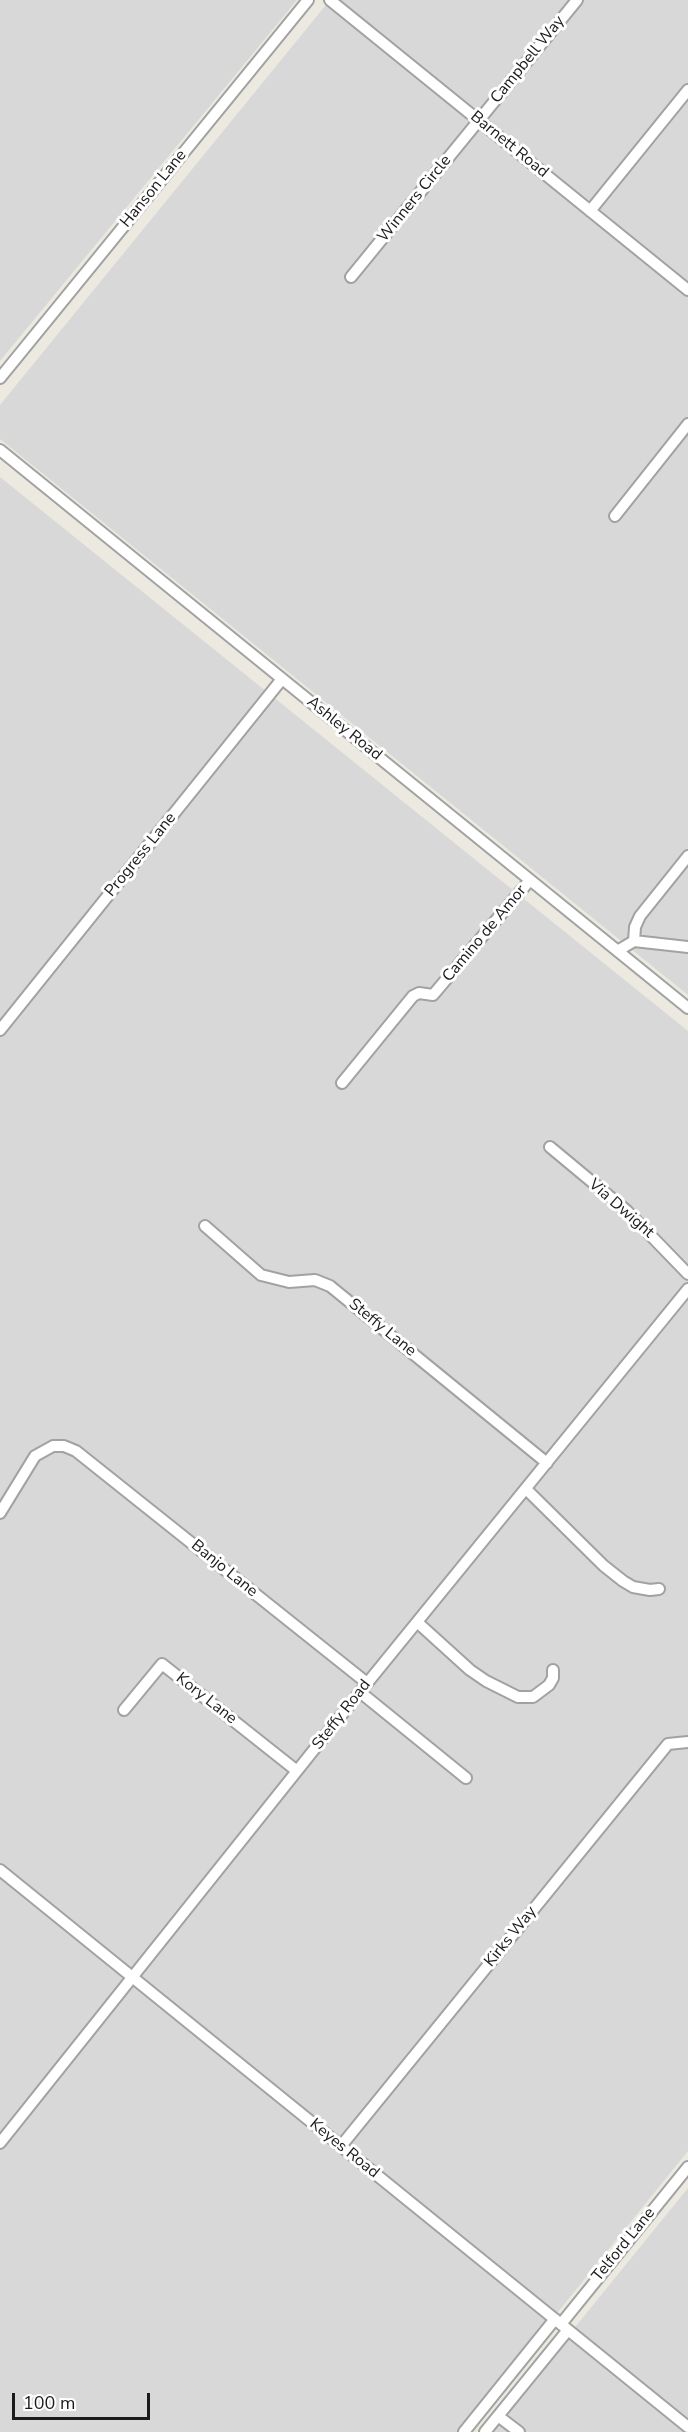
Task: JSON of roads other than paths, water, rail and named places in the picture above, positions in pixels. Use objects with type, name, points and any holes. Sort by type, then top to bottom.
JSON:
[{"type":"street","name":"Hanson Lane","points":[[0,378],[308,0]]},
{"type":"street","name":"Barnett Road","points":[[330,0],[688,290]]},
{"type":"street","name":"Campbell Way","points":[[479,121],[577,0]]},
{"type":"street","points":[[590,211],[688,90]]},
{"type":"street","name":"Winners Circle","points":[[351,277],[479,121]]},
{"type":"street","points":[[615,516],[688,424]]},
{"type":"street","name":"Ashley Road","points":[[0,450],[688,1008]]},
{"type":"street","name":"Progress Lane","points":[[0,1030],[282,679]]},
{"type":"street","points":[[634,941],[635,927],[640,916],[688,856]]},
{"type":"street","name":"Camino de Amor","points":[[342,1083],[413,996],[419,993],[433,995],[530,880]]},
{"type":"street","points":[[619,950],[634,941],[688,946]]},
{"type":"street","name":"Via Dwight","points":[[550,1147],[640,1224],[688,1275]]},
{"type":"street","name":"Steffy Lane","points":[[205,1226],[261,1275],[289,1282],[315,1280],[330,1286],[547,1463]]},
{"type":"street","name":"Steffy Road","points":[[0,2143],[417,1622],[688,1289]]},
{"type":"street","name":"Banjo Lane","points":[[0,1513],[35,1456],[53,1446],[64,1446],[76,1451],[364,1688],[466,1778]]},
{"type":"street","points":[[526,1489],[604,1566],[623,1581],[633,1587],[659,1589]]},
{"type":"street","points":[[417,1622],[486,1682],[518,1696],[533,1697],[549,1685],[553,1678],[553,1671]]},
{"type":"street","name":"Kory Lane","points":[[124,1710],[162,1664],[297,1771]]},
{"type":"street","name":"Kirks Way","points":[[341,2146],[668,1744],[688,1742]]},
{"type":"street","name":"Keyes Road","points":[[0,1870],[688,2427]]},
{"type":"street","name":"Telford Lane","points":[[464,2432],[561,2325],[688,2167]]},
{"type":"street","name":"Telford Lane","points":[[485,2432],[561,2325]]},
{"type":"street","points":[[498,2416],[519,2432]]}]
